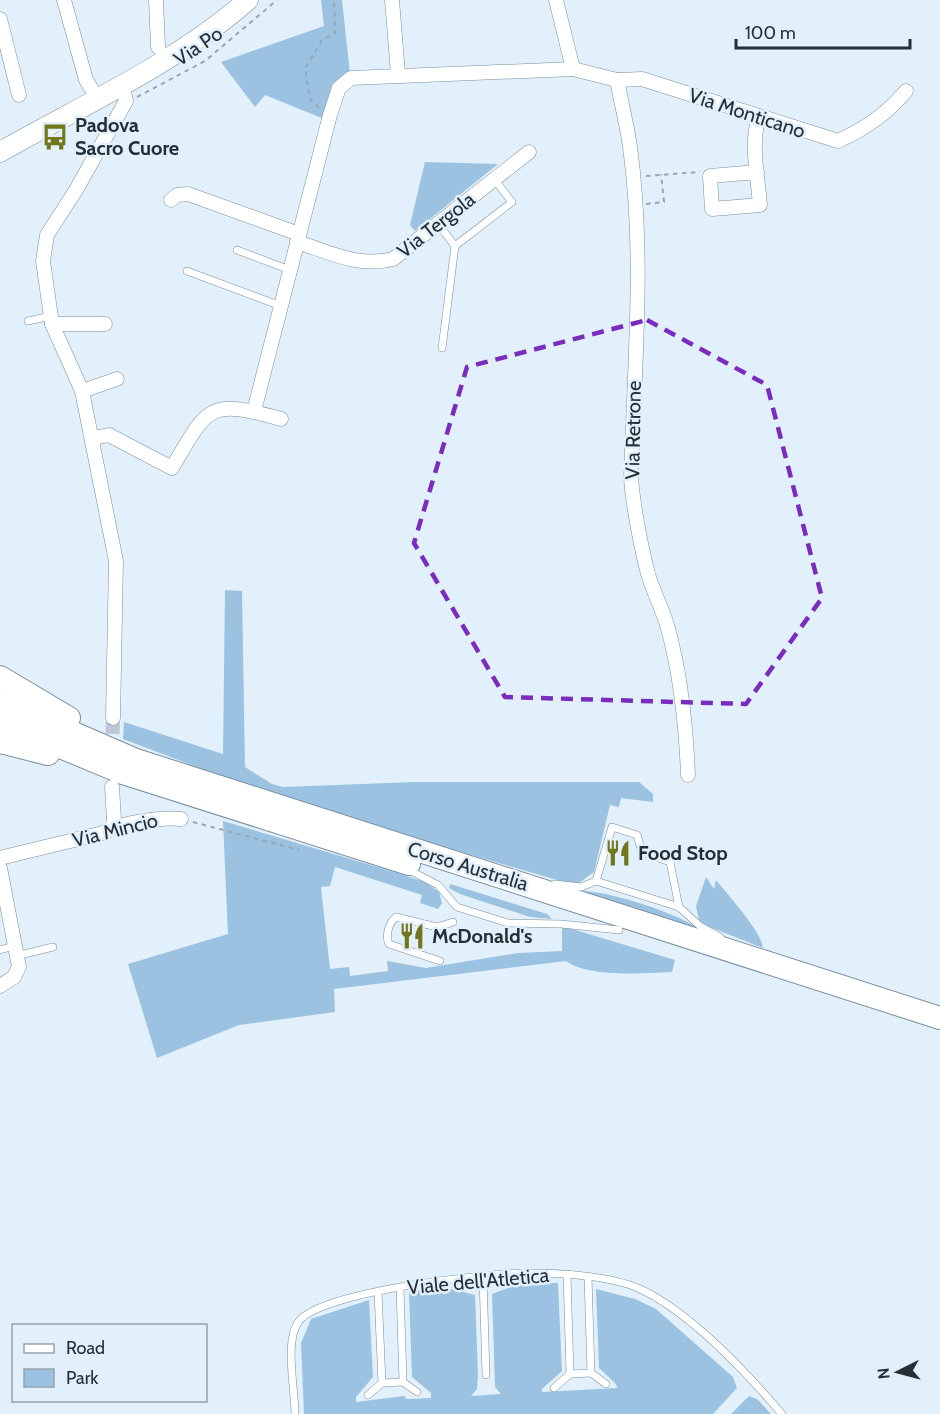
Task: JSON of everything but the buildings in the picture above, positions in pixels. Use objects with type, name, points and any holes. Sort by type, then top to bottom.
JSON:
[{"type":"highway","points":[[0,677],[81,726],[191,778]]},
{"type":"highway","name":"Corso Australia","points":[[0,701],[104,748],[191,778],[940,1018]]},
{"type":"highway","name":"Corso Australia","points":[[0,722],[117,780],[380,855],[940,1034]]},
{"type":"highway","points":[[0,742],[82,765],[117,780]]},
{"type":"main road","points":[[0,152],[124,92],[223,21],[248,0]]},
{"type":"street","points":[[64,0],[86,80],[91,88]]},
{"type":"street","points":[[156,0],[158,47]]},
{"type":"street","points":[[392,0],[398,74]]},
{"type":"street","points":[[254,411],[330,115],[339,88],[351,78],[398,74],[573,69],[556,0]]},
{"type":"street","points":[[0,19],[19,95]]},
{"type":"street","name":"Via Monticano","points":[[573,69],[617,80],[642,79],[838,141],[857,133],[892,109],[906,91]]},
{"type":"street","name":"Via Retrone","points":[[617,80],[630,147],[636,214],[637,274],[631,479],[634,512],[649,575],[667,626],[686,725],[688,775]]},
{"type":"street","points":[[112,718],[116,561],[94,438],[82,391],[51,320],[43,261],[47,235],[76,190],[124,92]]},
{"type":"street","points":[[757,172],[710,176],[712,209],[760,205],[754,131],[759,117]]},
{"type":"street","name":"Via Tergola","points":[[171,200],[177,195],[188,194],[352,260],[380,262],[405,252],[437,223],[529,152]]},
{"type":"street","points":[[51,320],[105,324]]},
{"type":"street","points":[[82,391],[117,379]]},
{"type":"street","points":[[94,438],[110,435],[172,468],[202,418],[210,412],[224,408],[254,411],[281,419]]},
{"type":"street","points":[[112,828],[117,780]]},
{"type":"street","name":"Via Mincio","points":[[0,858],[103,833],[112,828],[166,817],[181,819]]},
{"type":"street","points":[[0,868],[10,951],[19,968],[14,977],[0,986]]},
{"type":"lane","points":[[454,246],[512,202],[494,179]]},
{"type":"lane","points":[[437,223],[454,246],[442,348]]},
{"type":"lane","points":[[237,250],[290,270]]},
{"type":"lane","points":[[188,271],[280,306]]},
{"type":"lane","points":[[28,321],[51,320]]},
{"type":"lane","points":[[596,881],[612,827],[637,835],[642,852],[670,861],[679,907]]},
{"type":"lane","points":[[522,883],[547,882],[581,887],[596,881],[679,907],[700,926],[750,957]]},
{"type":"lane","points":[[440,961],[388,944],[392,921],[396,917],[437,927],[453,922]]},
{"type":"lane","points":[[10,951],[53,947]]},
{"type":"lane","name":"Viale dell'Atletica","points":[[295,1414],[291,1340],[299,1321],[309,1310],[399,1288],[529,1273],[567,1274],[636,1287],[667,1305],[710,1340],[782,1414]]},
{"type":"lane","points":[[567,1274],[570,1374]]},
{"type":"lane","points":[[483,1277],[486,1375]]},
{"type":"lane","points":[[588,1277],[591,1373]]},
{"type":"lane","points":[[399,1288],[404,1382]]},
{"type":"lane","points":[[378,1292],[382,1383]]},
{"type":"lane","points":[[554,1388],[570,1374],[591,1373],[606,1384]]},
{"type":"lane","points":[[368,1395],[382,1383],[404,1382],[417,1392]]},
{"type":"path","name":"Via Po","points":[[124,92],[145,95],[206,61],[277,0]]},
{"type":"path","points":[[330,115],[310,99],[305,69],[322,40],[335,33],[334,0]]},
{"type":"path","points":[[638,176],[705,172],[710,176]]},
{"type":"path","points":[[640,204],[663,202],[661,174]]},
{"type":"path","name":"Via Mincio","points":[[181,819],[299,850]]},
{"type":"highlighted area","points":[[647,320],[767,385],[822,598],[746,704],[505,697],[414,543],[467,367]]},
{"type":"green space","points":[[321,0],[342,0],[350,74],[345,74],[332,84],[324,119],[265,95],[255,107],[221,62],[324,26]]},
{"type":"green space","points":[[425,162],[498,164],[415,231],[410,225]]},
{"type":"green space","points":[[225,590],[242,591],[245,767],[272,784],[283,787],[414,782],[639,782],[653,794],[653,802],[621,798],[619,807],[610,805],[594,872],[579,883],[564,882],[289,802],[123,739],[124,722],[223,754]]},
{"type":"green space","points":[[223,821],[425,882],[439,892],[442,903],[438,909],[420,903],[422,895],[335,867],[330,886],[321,887],[330,969],[349,967],[350,976],[388,971],[387,961],[426,968],[518,953],[562,951],[562,926],[675,960],[672,972],[602,972],[589,970],[566,961],[334,989],[335,1012],[239,1025],[157,1058],[128,964],[228,934]]},
{"type":"green space","points":[[706,877],[714,889],[716,880],[735,903],[751,923],[763,948],[707,926],[699,920],[696,906]]},
{"type":"green space","points":[[450,884],[547,914],[552,919],[530,917],[460,894],[449,888]]},
{"type":"green space","points":[[579,891],[606,894],[639,903],[696,927],[695,929]]},
{"type":"green space","points":[[521,1283],[558,1283],[562,1371],[542,1389],[542,1392],[617,1388],[616,1384],[599,1368],[596,1289],[635,1299],[656,1309],[733,1377],[737,1388],[713,1414],[304,1414],[301,1343],[311,1319],[369,1300],[373,1377],[356,1397],[356,1402],[404,1396],[407,1399],[431,1398],[431,1393],[412,1377],[409,1292],[443,1287],[475,1295],[478,1376],[477,1389],[471,1396],[501,1394],[495,1387],[492,1294]]},
{"type":"green space","points":[[749,1396],[757,1399],[771,1414],[731,1414]]},
{"type":"tunnel","points":[[112,755],[113,718]]},
{"type":"place","name":"Padova Sacro Cuore","points":[[55,137]]},
{"type":"place","name":"Food Stop","points":[[618,853]]},
{"type":"place","name":"McDonald's","points":[[412,936]]}]
